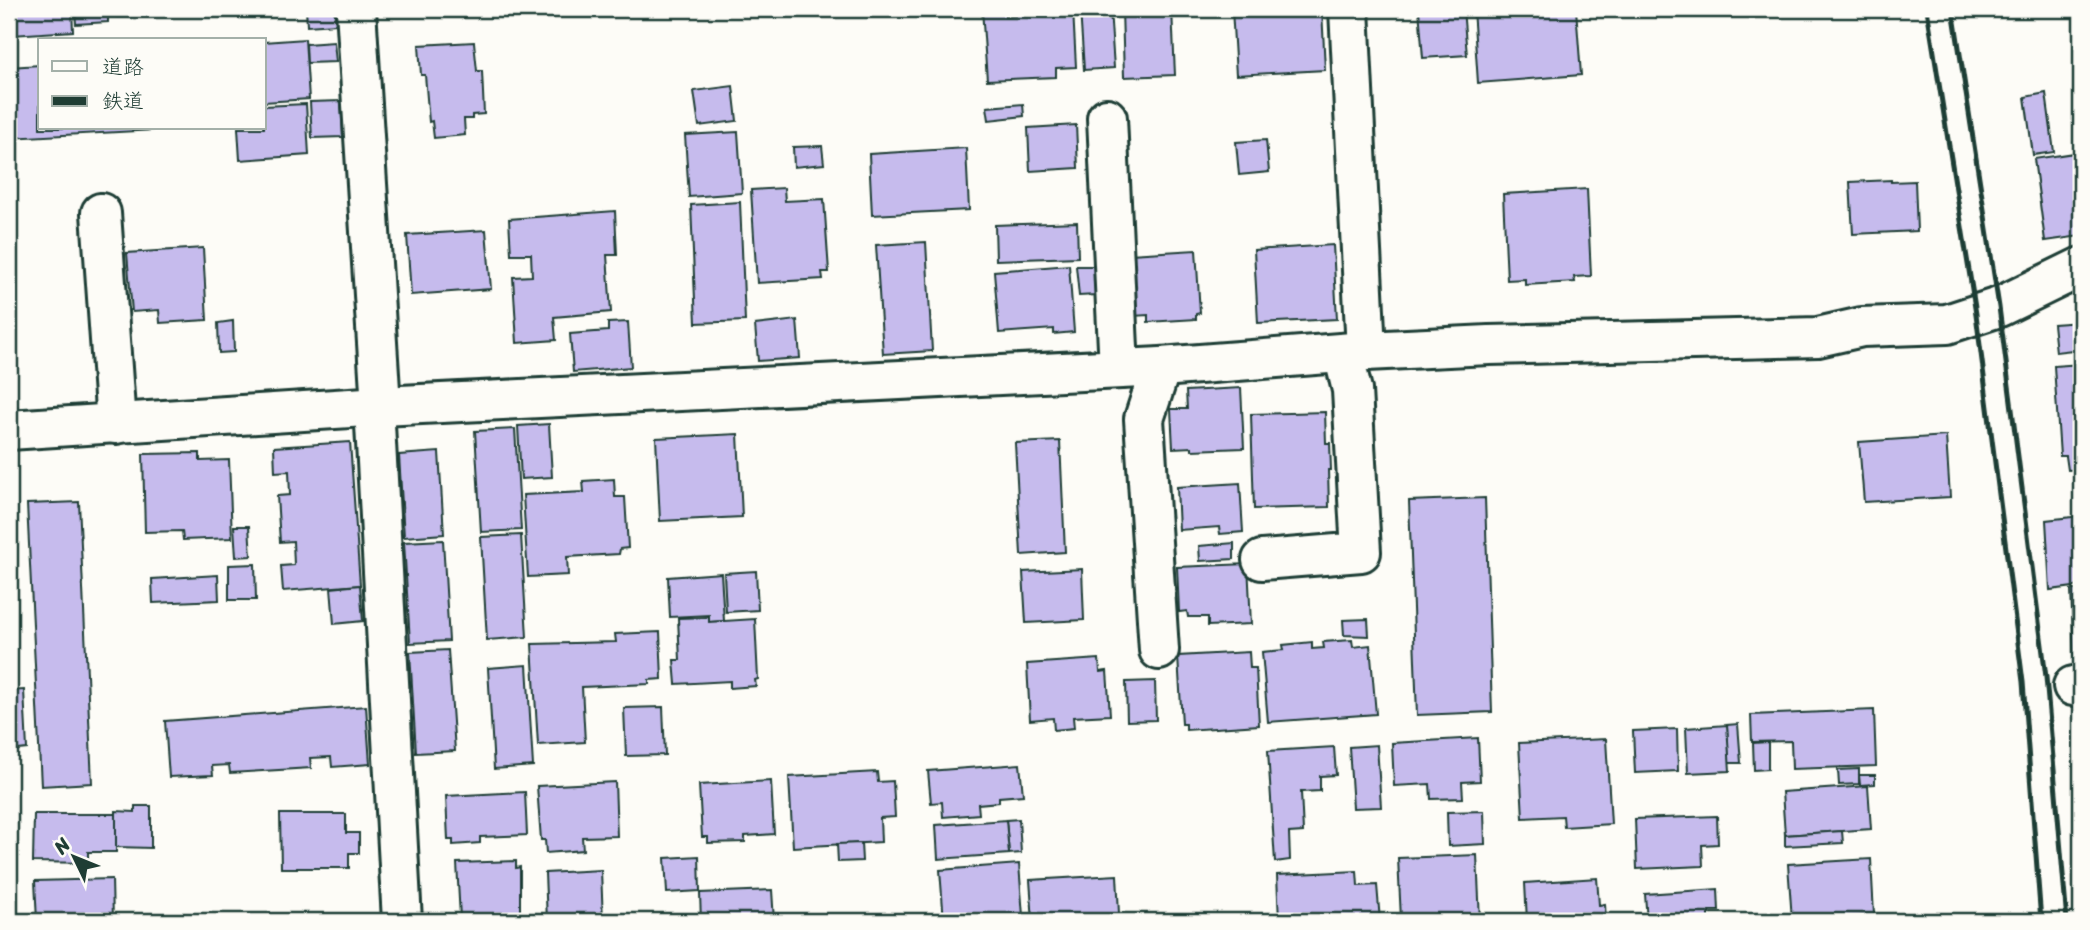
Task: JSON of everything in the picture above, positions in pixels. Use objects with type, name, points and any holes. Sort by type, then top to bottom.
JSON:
[{"type":"street","points":[[356,9],[402,921]]},
{"type":"street","points":[[1262,560],[1361,552],[1352,390],[1355,352],[1349,9]]},
{"type":"street","points":[[1107,118],[1119,369]]},
{"type":"street","points":[[101,213],[116,424]]},
{"type":"street","points":[[9,430],[377,406],[1161,367],[1489,345],[1818,337],[1862,327],[1947,324],[1999,307],[2081,267]]},
{"type":"street","points":[[1158,650],[1144,419],[1161,367]]},
{"type":"building","points":[[9,9],[72,9],[73,31],[12,35]]},
{"type":"building","points":[[75,9],[108,9],[108,22],[76,24]]},
{"type":"building","points":[[117,9],[179,9],[179,13],[117,17]]},
{"type":"building","points":[[306,9],[334,9],[336,24],[307,26]]},
{"type":"building","points":[[982,9],[1005,9],[1005,17],[1016,16],[1015,9],[1073,9],[1076,67],[1056,68],[1056,77],[987,80]]},
{"type":"building","points":[[1080,9],[1110,9],[1114,68],[1084,70]]},
{"type":"building","points":[[1122,9],[1172,9],[1175,75],[1124,77]]},
{"type":"building","points":[[1232,9],[1322,9],[1325,70],[1236,75]]},
{"type":"building","points":[[1419,9],[1463,9],[1467,55],[1423,58]]},
{"type":"building","points":[[1473,9],[1576,9],[1581,75],[1478,83]]},
{"type":"building","points":[[305,39],[309,99],[266,102],[266,42]]},
{"type":"building","points":[[334,42],[336,62],[307,63],[306,44]]},
{"type":"building","points":[[474,42],[477,71],[482,71],[484,114],[464,119],[465,135],[434,138],[432,121],[429,122],[425,75],[421,75],[419,45]]},
{"type":"building","points":[[38,65],[38,130],[155,130],[9,138],[9,67]]},
{"type":"building","points":[[733,86],[737,121],[699,126],[694,91]]},
{"type":"building","points":[[2046,93],[2054,152],[2033,155],[2025,97]]},
{"type":"building","points":[[341,101],[343,137],[312,138],[310,102]]},
{"type":"building","points":[[306,104],[309,155],[240,160],[238,130],[266,130],[266,106]]},
{"type":"building","points":[[1023,104],[1024,116],[989,120],[987,107]]},
{"type":"building","points":[[1076,125],[1078,168],[1030,171],[1028,128]]},
{"type":"building","points":[[738,132],[742,193],[689,197],[685,135]]},
{"type":"building","points":[[1266,140],[1269,172],[1239,175],[1236,142]]},
{"type":"building","points":[[822,146],[824,164],[794,167],[793,147]]},
{"type":"building","points":[[966,148],[969,210],[872,215],[869,154]]},
{"type":"building","points":[[2081,152],[2081,236],[2045,241],[2034,159]]},
{"type":"building","points":[[1915,181],[1917,231],[1853,234],[1850,182]]},
{"type":"building","points":[[784,188],[785,201],[824,199],[829,272],[822,272],[823,279],[757,283],[751,190]]},
{"type":"building","points":[[1587,189],[1591,276],[1574,277],[1575,282],[1525,285],[1525,279],[1507,280],[1503,194]]},
{"type":"building","points":[[740,202],[745,321],[696,323],[691,205]]},
{"type":"building","points":[[615,211],[617,255],[607,255],[611,312],[554,317],[556,340],[517,343],[513,277],[532,276],[531,254],[511,254],[509,219]]},
{"type":"building","points":[[1077,222],[1078,257],[996,260],[995,225]]},
{"type":"building","points":[[486,230],[491,289],[411,295],[407,235]]},
{"type":"building","points":[[926,242],[932,351],[883,354],[876,245]]},
{"type":"building","points":[[1333,245],[1337,319],[1258,323],[1254,250]]},
{"type":"building","points":[[203,248],[207,320],[160,323],[159,310],[132,312],[127,253]]},
{"type":"building","points":[[1196,250],[1200,313],[1196,314],[1196,319],[1148,322],[1148,315],[1133,316],[1130,254]]},
{"type":"building","points":[[1069,265],[1074,332],[1054,334],[1054,329],[999,333],[994,271]]},
{"type":"building","points":[[1076,266],[1094,266],[1096,295],[1079,296]]},
{"type":"building","points":[[797,320],[800,358],[758,361],[755,325]]},
{"type":"building","points":[[233,321],[234,352],[219,353],[218,323]]},
{"type":"building","points":[[628,322],[631,367],[573,372],[570,334],[608,331],[608,323]]},
{"type":"building","points":[[2081,322],[2081,349],[2056,352],[2053,324]]},
{"type":"building","points":[[2081,364],[2081,469],[2068,470],[2066,456],[2060,456],[2054,366]]},
{"type":"building","points":[[1241,388],[1244,448],[1173,448],[1171,409],[1187,409],[1186,391]]},
{"type":"building","points":[[1325,412],[1326,443],[1330,443],[1329,507],[1254,509],[1251,414]]},
{"type":"building","points":[[549,424],[552,477],[521,479],[518,426]]},
{"type":"building","points":[[515,429],[521,530],[481,532],[475,431]]},
{"type":"building","points":[[738,434],[742,517],[660,521],[656,438]]},
{"type":"building","points":[[1946,436],[1950,497],[1864,502],[1859,442]]},
{"type":"building","points":[[1060,441],[1065,552],[1021,555],[1015,443]]},
{"type":"building","points":[[350,442],[360,585],[283,591],[281,566],[294,565],[293,541],[280,542],[277,496],[290,495],[289,471],[275,472],[274,447]]},
{"type":"building","points":[[439,452],[444,534],[404,537],[399,455]]},
{"type":"building","points":[[200,453],[200,461],[229,460],[232,538],[183,540],[182,531],[145,532],[143,454]]},
{"type":"building","points":[[614,479],[615,497],[625,497],[628,548],[620,549],[619,554],[567,557],[568,575],[528,577],[523,495],[584,492],[583,481]]},
{"type":"building","points":[[1240,483],[1243,532],[1220,534],[1219,527],[1179,530],[1177,487]]},
{"type":"building","points":[[1485,498],[1492,712],[1417,715],[1409,501]]},
{"type":"building","points":[[79,502],[92,783],[41,786],[27,504]]},
{"type":"building","points":[[2081,516],[2081,586],[2050,590],[2046,520]]},
{"type":"building","points":[[234,526],[249,526],[251,556],[236,557]]},
{"type":"building","points":[[521,535],[527,637],[487,640],[481,537]]},
{"type":"building","points":[[443,540],[449,641],[410,643],[404,542]]},
{"type":"building","points":[[1234,543],[1234,559],[1200,561],[1199,546]]},
{"type":"building","points":[[255,564],[256,600],[229,600],[229,565]]},
{"type":"building","points":[[1248,564],[1251,624],[1208,626],[1208,617],[1188,617],[1187,611],[1179,612],[1177,567]]},
{"type":"building","points":[[1082,569],[1084,620],[1026,623],[1023,572]]},
{"type":"building","points":[[756,571],[758,610],[726,612],[724,573]]},
{"type":"building","points":[[721,573],[724,621],[709,622],[709,615],[670,617],[668,577]]},
{"type":"building","points":[[218,575],[219,600],[153,603],[152,579]]},
{"type":"building","points":[[360,585],[363,621],[334,624],[331,588]]},
{"type":"building","points":[[2071,590],[2081,590],[2081,655],[2074,656]]},
{"type":"building","points":[[709,617],[709,622],[755,619],[758,679],[755,680],[756,686],[730,688],[730,681],[676,684],[674,660],[680,660],[678,618]]},
{"type":"building","points":[[1368,619],[1369,636],[1344,635],[1343,620]]},
{"type":"building","points":[[660,632],[662,679],[649,680],[649,684],[582,687],[585,742],[538,745],[532,644],[616,642],[615,634]]},
{"type":"building","points":[[1352,640],[1353,647],[1370,645],[1376,714],[1268,722],[1262,652],[1284,650],[1283,645],[1312,642],[1312,649],[1324,648],[1323,642]]},
{"type":"building","points":[[448,650],[455,751],[416,753],[410,652]]},
{"type":"building","points":[[1249,652],[1250,668],[1256,668],[1259,725],[1186,730],[1186,724],[1182,724],[1178,656]]},
{"type":"building","points":[[1099,659],[1100,672],[1107,671],[1110,715],[1073,717],[1074,728],[1054,730],[1053,718],[1030,720],[1027,664]]},
{"type":"building","points":[[527,665],[533,766],[494,769],[488,668]]},
{"type":"building","points":[[1155,681],[1156,720],[1127,721],[1126,682]]},
{"type":"building","points":[[24,690],[27,749],[9,751],[9,691]]},
{"type":"building","points":[[366,706],[370,764],[332,767],[331,757],[310,758],[311,768],[230,773],[229,765],[212,766],[213,775],[169,777],[165,721]]},
{"type":"building","points":[[663,707],[665,755],[626,756],[624,708]]},
{"type":"building","points":[[1874,710],[1876,766],[1792,769],[1791,741],[1752,742],[1751,715]]},
{"type":"building","points":[[1738,724],[1741,763],[1729,763],[1727,725]]},
{"type":"building","points":[[1727,725],[1730,771],[1688,773],[1686,728]]},
{"type":"building","points":[[1677,729],[1678,771],[1635,773],[1633,731]]},
{"type":"building","points":[[1478,738],[1480,781],[1462,782],[1463,798],[1431,799],[1430,784],[1394,786],[1392,743]]},
{"type":"building","points":[[1606,739],[1611,824],[1564,827],[1563,816],[1523,818],[1519,743]]},
{"type":"building","points":[[1768,742],[1768,769],[1754,770],[1753,743]]},
{"type":"building","points":[[1377,745],[1381,807],[1353,808],[1349,747]]},
{"type":"building","points":[[1334,747],[1336,775],[1320,776],[1320,791],[1301,792],[1303,832],[1289,833],[1290,860],[1275,862],[1268,751]]},
{"type":"building","points":[[1020,764],[1023,795],[999,797],[999,802],[978,804],[979,814],[943,817],[942,802],[931,803],[928,771]]},
{"type":"building","points":[[1859,769],[1859,784],[1839,785],[1838,770]]},
{"type":"building","points":[[877,772],[878,782],[893,781],[895,817],[880,818],[881,842],[793,847],[789,777]]},
{"type":"building","points":[[1859,775],[1875,775],[1875,784],[1860,785]]},
{"type":"building","points":[[771,781],[774,834],[745,836],[745,842],[708,843],[708,837],[702,837],[699,785]]},
{"type":"building","points":[[615,782],[617,836],[582,837],[583,850],[546,853],[545,840],[541,840],[537,786]]},
{"type":"building","points":[[1868,786],[1871,829],[1785,835],[1782,792]]},
{"type":"building","points":[[525,792],[527,835],[480,837],[480,843],[453,845],[453,840],[448,840],[446,796]]},
{"type":"building","points":[[135,806],[151,806],[151,848],[116,847],[116,811],[135,812]]},
{"type":"building","points":[[1484,811],[1485,844],[1448,846],[1447,812]]},
{"type":"building","points":[[34,814],[116,814],[116,852],[88,852],[88,863],[33,862]]},
{"type":"building","points":[[280,814],[346,814],[346,833],[359,833],[359,853],[349,853],[349,868],[281,868]]},
{"type":"building","points":[[1717,816],[1718,844],[1702,845],[1703,866],[1637,869],[1635,819]]},
{"type":"building","points":[[1019,819],[1021,853],[1009,854],[1006,820]]},
{"type":"building","points":[[1006,820],[1009,854],[938,859],[936,825]]},
{"type":"building","points":[[1842,831],[1843,843],[1785,846],[1785,835]]},
{"type":"building","points":[[861,843],[862,861],[838,862],[837,844]]},
{"type":"building","points":[[1477,855],[1480,921],[1455,921],[1454,917],[1401,919],[1398,858]]},
{"type":"building","points":[[699,856],[700,891],[667,893],[665,858]]},
{"type":"building","points":[[1871,859],[1874,915],[1792,920],[1788,864]]},
{"type":"building","points":[[516,861],[516,868],[520,867],[520,921],[465,921],[460,918],[457,863]]},
{"type":"building","points":[[1019,864],[1023,916],[944,921],[940,870]]},
{"type":"building","points":[[601,870],[603,921],[547,921],[545,873]]},
{"type":"building","points":[[1357,871],[1358,886],[1377,885],[1380,921],[1279,921],[1277,875]]},
{"type":"building","points":[[1117,875],[1119,914],[1101,915],[1101,921],[1033,921],[1030,880]]},
{"type":"building","points":[[1597,878],[1599,905],[1605,904],[1606,921],[1527,921],[1525,883]]},
{"type":"building","points":[[112,879],[113,921],[37,921],[35,881]]},
{"type":"building","points":[[1718,889],[1719,911],[1709,911],[1709,921],[1647,921],[1645,894]]},
{"type":"building","points":[[772,890],[774,921],[701,921],[700,893]]},
{"type":"railway","points":[[1927,9],[1976,314],[2023,682],[2041,921]]},
{"type":"railway","points":[[1953,9],[1999,307],[2046,677],[2067,921]]}]
